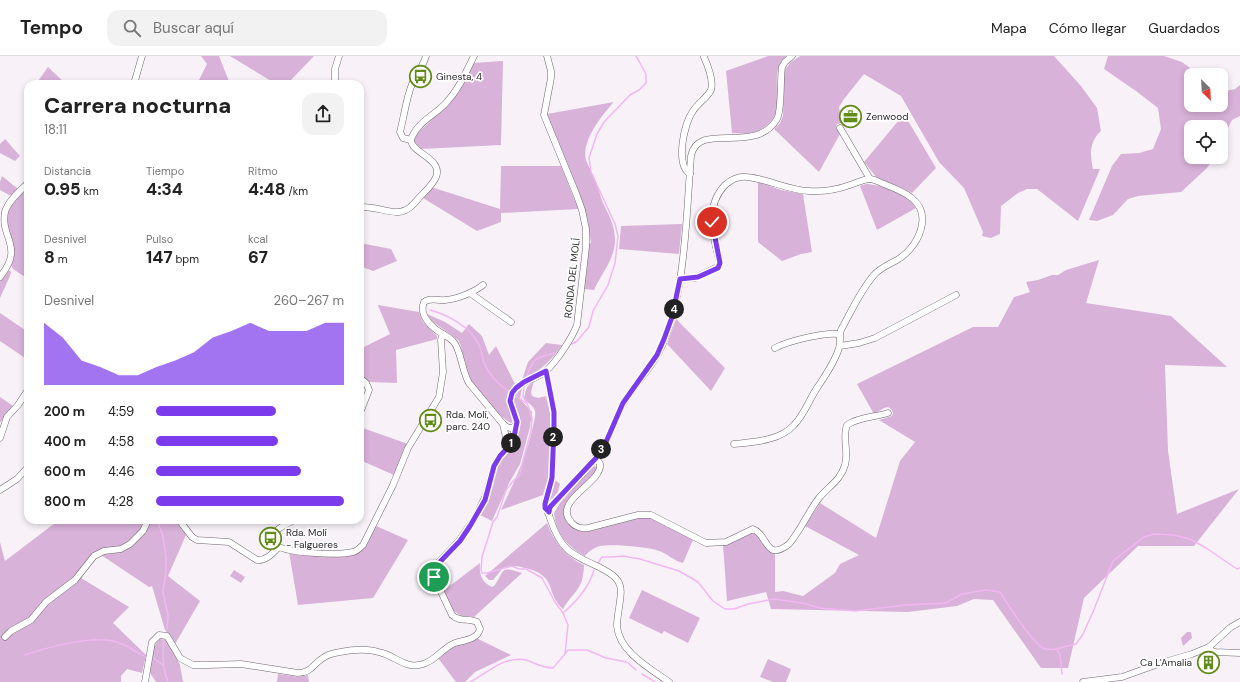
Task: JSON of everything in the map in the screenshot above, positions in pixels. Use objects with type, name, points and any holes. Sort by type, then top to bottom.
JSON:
[{"type":"street","points":[[135,80],[142,56]]},
{"type":"street","points":[[335,80],[335,69],[338,56]]},
{"type":"street","points":[[411,140],[403,138],[400,132],[412,82],[422,67],[426,56]]},
{"type":"street","points":[[364,207],[374,207],[394,212],[406,210],[413,205],[434,180],[437,173],[434,163],[413,146],[411,140],[412,135],[455,93],[474,56]]},
{"type":"street","name":"RONDA DEL MOLÍ","points":[[516,425],[516,416],[510,401],[512,393],[524,382],[546,371],[577,325],[586,238],[585,220],[580,203],[544,115],[551,78],[548,56]]},
{"type":"street","points":[[549,512],[550,507],[596,458],[606,442],[623,403],[659,350],[672,317],[680,279],[692,150],[699,142],[712,138],[751,137],[764,132],[775,122],[779,115],[782,67],[792,56]]},
{"type":"street","points":[[690,174],[684,169],[682,148],[684,138],[692,112],[708,95],[712,88],[711,76],[704,57]]},
{"type":"street","points":[[734,444],[768,439],[780,435],[793,426],[830,367],[840,346],[839,334],[848,316],[872,278],[879,270],[898,260],[907,252],[917,239],[922,223],[918,206],[913,198],[896,189],[870,179],[840,128]]},
{"type":"street","points":[[680,279],[698,277],[718,268],[720,263],[712,226],[712,209],[722,189],[728,182],[740,177],[749,177],[791,189],[816,192],[836,190],[870,179]]},
{"type":"street","points":[[0,277],[8,266],[11,256],[4,221],[5,211],[8,204],[24,187]]},
{"type":"street","points":[[483,285],[470,293],[448,300],[429,300],[424,302],[422,308],[426,319],[433,327],[456,344],[465,376],[469,383],[503,424],[509,428],[516,425]]},
{"type":"street","points":[[470,293],[511,322]]},
{"type":"street","points":[[840,346],[859,343],[875,338],[956,295]]},
{"type":"street","points":[[288,524],[274,534],[272,541],[273,544],[279,548],[307,553],[347,553],[355,552],[363,545],[393,485],[408,448],[439,397],[443,380],[441,340],[443,334]]},
{"type":"street","points":[[775,348],[789,342],[828,334],[839,334]]},
{"type":"street","points":[[546,371],[554,420],[552,478],[545,508],[549,512],[557,535],[564,546],[576,556],[611,573],[619,582],[622,591],[617,627],[624,643],[630,653],[640,663],[669,682]]},
{"type":"street","points":[[364,382],[369,390],[364,403]]},
{"type":"street","points":[[0,438],[7,417],[24,396]]},
{"type":"street","points":[[596,458],[600,464],[600,471],[574,498],[568,508],[567,512],[569,519],[578,528],[588,528],[646,514],[652,515],[706,543],[726,542],[750,529],[753,529],[759,531],[770,548],[776,551],[783,549],[789,544],[820,497],[842,474],[846,465],[847,425],[863,419],[877,417],[888,413]]},
{"type":"street","points":[[503,424],[507,442],[503,452]]},
{"type":"street","points":[[145,682],[152,642],[159,635],[167,636],[180,658],[193,665],[241,664],[298,673],[307,672],[322,658],[330,654],[366,649],[381,652],[408,664],[420,665],[430,661],[452,644],[475,636],[480,629],[478,622],[457,618],[452,615],[433,572],[437,564],[460,541],[476,516],[485,500],[494,466],[503,452],[511,444],[516,425]]},
{"type":"street","points":[[0,490],[17,479],[24,471]]},
{"type":"street","points":[[5,637],[11,631],[31,620],[46,602],[75,580],[94,556],[104,551],[121,549],[130,544],[143,531],[146,524]]},
{"type":"street","points":[[182,524],[192,537],[197,540],[229,542],[261,561],[279,548]]},
{"type":"street","points":[[1083,682],[1122,677],[1192,654],[1208,647],[1231,627],[1240,622]]},
{"type":"street","points":[[1208,647],[1215,652],[1240,653]]},
{"type":"shaded area","points":[[201,56],[219,56],[228,80],[199,80],[207,64]]},
{"type":"shaded area","points":[[230,56],[314,56],[291,80],[269,80]]},
{"type":"shaded area","points":[[768,56],[786,56],[778,69],[777,108],[775,115],[767,125],[755,132],[732,133],[726,71]]},
{"type":"shaded area","points":[[800,56],[1054,56],[1081,86],[1097,108],[1101,131],[1094,139],[1091,148],[1093,169],[1100,169],[1078,221],[1037,189],[1027,189],[1018,193],[1001,206],[1000,234],[991,238],[982,236],[983,232],[964,188],[939,162],[901,96],[864,74],[839,107],[842,123],[837,124],[836,127],[840,134],[819,172],[774,129],[780,123],[783,116],[784,71],[790,63]]},
{"type":"shaded area","points":[[1108,56],[1164,56],[1182,62],[1190,68],[1184,68],[1184,112],[1228,112],[1228,90],[1235,89],[1240,85],[1240,116],[1232,120],[1228,128],[1228,120],[1184,120],[1184,164],[1210,164],[1206,169],[1181,192],[1138,196],[1128,199],[1113,215],[1097,221],[1089,220],[1112,166],[1121,154],[1139,153],[1153,149],[1161,129],[1158,108],[1104,69]]},
{"type":"shaded area","points":[[503,61],[501,145],[421,149],[414,140],[417,134],[459,92],[473,63]]},
{"type":"shaded area","points":[[48,67],[62,80],[39,80]]},
{"type":"shaded area","points":[[614,102],[589,137],[585,153],[586,160],[613,225],[615,240],[613,254],[594,290],[584,289],[589,244],[591,243],[588,222],[580,195],[547,114]]},
{"type":"shaded area","points":[[904,114],[936,168],[912,193],[877,178],[864,162]]},
{"type":"shaded area","points":[[5,139],[20,156],[15,161],[0,153],[0,144]]},
{"type":"shaded area","points":[[501,166],[561,166],[578,209],[501,213],[501,222],[477,231],[423,198],[431,187],[500,209]]},
{"type":"shaded area","points":[[2,176],[18,189],[11,196],[0,190]]},
{"type":"shaded area","points":[[758,182],[781,190],[803,194],[812,252],[801,254],[782,261],[758,242]]},
{"type":"shaded area","points":[[866,184],[894,190],[912,202],[916,208],[877,230],[860,186]]},
{"type":"shaded area","points":[[24,192],[24,276],[13,269],[11,265],[13,250],[7,221],[11,206]]},
{"type":"shaded area","points":[[682,224],[679,254],[619,249],[621,226]]},
{"type":"shaded area","points":[[364,244],[391,249],[397,261],[373,271],[364,268]]},
{"type":"shaded area","points":[[1099,260],[1086,303],[1171,316],[1227,367],[1165,365],[1168,451],[1177,514],[1239,489],[1194,546],[1138,546],[1084,598],[1068,668],[1041,668],[993,600],[974,599],[957,606],[908,612],[771,609],[766,592],[727,601],[723,545],[734,542],[753,532],[759,537],[768,550],[775,554],[775,592],[783,591],[803,596],[835,573],[840,564],[859,555],[805,526],[820,503],[876,538],[900,461],[915,442],[879,420],[892,416],[893,413],[891,409],[887,407],[874,414],[857,384],[973,327],[998,327],[1014,297],[1030,292],[1026,282],[1052,275],[1058,275],[1066,270]]},
{"type":"shaded area","points":[[9,270],[11,272],[10,276],[0,298],[0,282]]},
{"type":"shaded area","points":[[377,303],[378,305],[419,312],[423,322],[437,336],[437,339],[396,350],[397,383],[369,382],[364,377],[364,347],[390,334]]},
{"type":"shaded area","points":[[0,313],[24,329],[24,357],[0,341]]},
{"type":"shaded area","points":[[427,314],[445,322],[462,333],[469,324],[482,336],[489,355],[496,346],[515,384],[511,388],[508,397],[509,406],[514,420],[512,423],[502,417],[489,405],[470,380],[458,340],[433,322]]},
{"type":"shaded area","points":[[676,319],[725,368],[711,391],[667,344]]},
{"type":"shaded area","points":[[546,343],[562,345],[545,365],[522,380],[528,362]]},
{"type":"shaded area","points":[[534,381],[531,392],[532,396],[538,398],[546,396],[551,417],[549,476],[543,495],[501,510],[520,469],[535,419],[535,411],[533,407],[524,397],[527,387]]},
{"type":"shaded area","points":[[523,386],[520,399],[532,412],[530,427],[520,464],[509,483],[492,521],[480,515],[490,492],[499,463],[513,445],[519,430],[520,418],[513,400],[517,391]]},
{"type":"shaded area","points":[[0,397],[13,406],[1,422],[0,422]]},
{"type":"shaded area","points":[[364,428],[408,444],[394,475],[364,462]]},
{"type":"shaded area","points":[[592,467],[597,467],[597,470],[567,502],[564,511],[565,517],[569,524],[580,531],[586,532],[639,518],[650,518],[693,540],[683,563],[659,551],[628,546],[609,545],[597,547],[585,556],[568,544],[557,527],[554,513],[560,503]]},
{"type":"shaded area","points":[[555,480],[560,484],[558,492],[548,503]]},
{"type":"shaded area","points":[[547,523],[561,548],[571,557],[584,565],[580,585],[563,609],[557,603],[547,580],[543,575],[536,571],[511,566],[503,568],[493,580],[489,580],[485,576]]},
{"type":"shaded area","points":[[54,524],[177,524],[186,535],[168,576],[200,601],[175,644],[171,636],[165,630],[152,586],[149,587],[101,555],[96,557],[81,578],[129,607],[113,623],[146,655],[142,673],[127,669],[121,676],[121,682],[0,682],[0,542],[5,561]]},
{"type":"shaded area","points":[[376,526],[408,540],[373,598],[298,605],[289,552],[311,556],[355,554]]},
{"type":"shaded area","points":[[480,563],[480,570],[483,580],[492,587],[495,585],[504,570],[522,573],[474,617],[461,615],[451,607],[443,591]]},
{"type":"shaded area","points":[[234,570],[245,577],[241,583],[230,576]]},
{"type":"shaded area","points":[[642,590],[700,618],[688,643],[664,631],[662,634],[629,618]]},
{"type":"shaded area","points":[[1187,632],[1191,632],[1192,638],[1183,646],[1181,638]]},
{"type":"shaded area","points":[[476,638],[511,655],[475,672],[465,682],[456,682],[438,658],[452,648]]},
{"type":"shaded area","points":[[160,639],[167,640],[180,665],[183,682],[156,682],[150,673],[152,649]]},
{"type":"shaded area","points":[[768,659],[791,669],[786,682],[773,682],[760,677]]},
{"type":"shaded area","points":[[278,674],[299,677],[308,675],[309,682],[277,682]]},
{"type":"waterway","points":[[572,344],[577,341],[589,327],[593,311],[608,285],[615,263],[618,236],[615,224],[591,172],[589,158],[597,134],[604,122],[630,95],[639,90],[646,83],[646,74],[636,56]]},
{"type":"waterway","points":[[430,310],[444,315],[465,327],[479,345],[488,371],[497,382],[508,391]]},
{"type":"waterway","points":[[527,376],[533,362],[543,356],[554,353]]},
{"type":"waterway","points":[[524,385],[523,397],[527,403],[532,418],[531,431],[519,476],[506,490],[497,517],[493,522],[482,557],[481,570],[482,573],[487,573],[512,566],[519,569],[526,569],[542,578],[555,602],[563,613]]},
{"type":"waterway","points":[[516,396],[526,403]]},
{"type":"waterway","points":[[158,524],[163,536],[166,558],[163,592],[168,615],[167,629]]},
{"type":"waterway","points":[[1056,649],[1076,644],[1083,634],[1093,612],[1113,561],[1144,537],[1154,534],[1173,535],[1190,539],[1237,569],[1240,568]]},
{"type":"waterway","points":[[598,563],[602,557],[623,556],[640,559],[679,571],[698,582],[713,601],[725,609],[734,609],[748,604],[774,599],[802,603],[820,608],[855,611],[906,605],[946,603],[962,594],[986,590],[1000,592],[1020,623],[1033,639],[1043,648],[1051,650],[1056,649],[1060,654],[1062,674]]},
{"type":"waterway","points":[[565,654],[568,625],[563,613],[582,594],[594,570]]},
{"type":"waterway","points":[[25,655],[71,643],[107,640],[124,645],[144,656]]},
{"type":"waterway","points":[[164,640],[163,661],[168,682]]},
{"type":"waterway","points":[[470,682],[496,666],[511,660],[526,660],[542,666],[553,668],[568,650],[587,650],[606,658],[627,662],[636,670]]},
{"type":"waterway","points":[[153,658],[163,665]]},
{"type":"waterway","points":[[642,674],[655,682]]},
{"type":"place","name":"Ginesta, 4","points":[[420,76]]},
{"type":"place","name":"Zenwood","points":[[851,116]]},
{"type":"place","name":"Rda. Molí, parc. 240","points":[[430,420]]},
{"type":"place","name":"Rda. Molí - Falgueres","points":[[271,538]]},
{"type":"place","name":"Ca L'Amalia","points":[[1208,662]]},
{"type":"route","points":[[434,577],[433,572],[435,567],[460,541],[476,516],[485,500],[494,466],[500,456],[511,444],[517,422],[510,401],[512,393],[524,382],[546,371],[548,389],[554,412],[552,478],[545,504],[546,510],[549,512],[550,507],[596,458],[606,442],[623,403],[655,358],[666,336],[676,302],[680,279],[691,279],[698,277],[718,268],[720,263],[712,222]]}]
